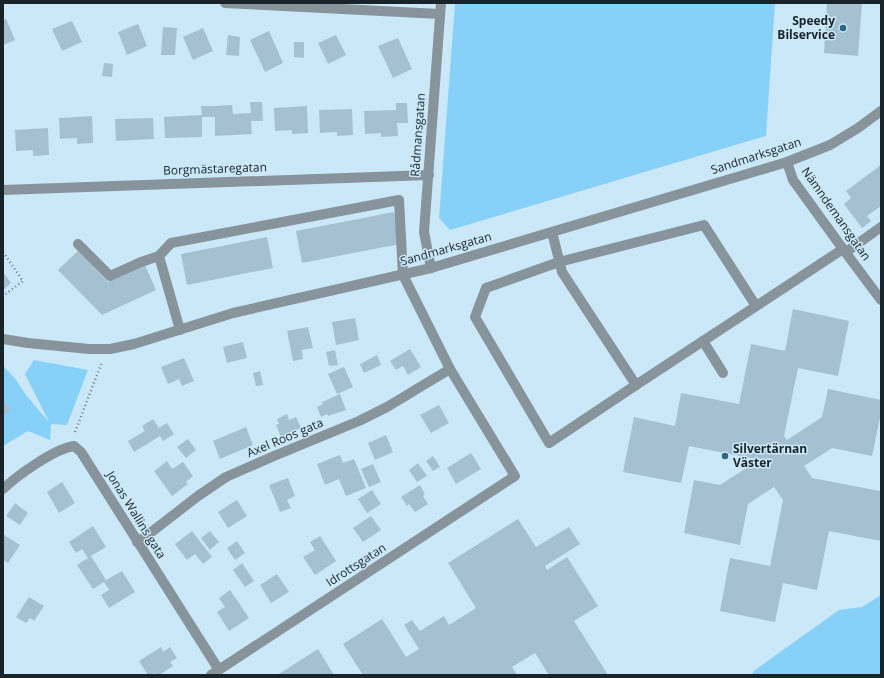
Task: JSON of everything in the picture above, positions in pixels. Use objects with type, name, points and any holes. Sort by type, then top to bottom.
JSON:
[{"type":"street","points":[[225,3],[440,14]]},
{"type":"street","name":"Rådmansgatan","points":[[431,268],[424,232],[441,3]]},
{"type":"street","name":"Sandmarksgatan","points":[[3,339],[89,350],[110,349],[134,344],[233,313],[431,268],[787,162],[830,145],[858,128],[881,111]]},
{"type":"street","name":"Nämndemansgatan","points":[[787,162],[793,180],[881,300]]},
{"type":"street","name":"Borgmästaregatan","points":[[3,190],[429,174]]},
{"type":"street","points":[[78,244],[110,276],[158,256],[171,243],[399,200],[403,274],[450,369]]},
{"type":"street","points":[[756,306],[704,224],[559,262],[486,288],[475,317],[549,443],[756,306],[881,227]]},
{"type":"street","points":[[552,232],[562,272],[636,385]]},
{"type":"street","points":[[158,256],[180,330]]},
{"type":"street","points":[[704,341],[723,373]]},
{"type":"street","name":"Idrottsgatan","points":[[215,673],[515,476],[450,369]]},
{"type":"street","name":"Axel Roos gata","points":[[137,542],[198,496],[226,478],[274,456],[359,421],[387,407],[450,369]]},
{"type":"street","name":"Jonas Wallins gata","points":[[3,489],[27,469],[65,447],[74,446],[80,452],[137,542],[215,673]]},
{"type":"path","points":[[3,252],[23,281],[3,296]]},
{"type":"path","points":[[74,435],[102,362]]},
{"type":"shaded area","points":[[455,3],[775,3],[766,136],[450,230],[439,218]]},
{"type":"shaded area","points":[[34,360],[88,370],[67,425],[51,424],[50,440],[28,431],[3,446],[3,416],[10,410],[3,400],[3,366],[14,377],[26,395],[49,422],[25,374]]},
{"type":"shaded area","points":[[881,595],[881,675],[751,675],[755,670],[839,610],[862,607]]},
{"type":"building","name":"Speedy Bilservice","points":[[827,3],[862,3],[858,56],[824,53]]},
{"type":"building","points":[[6,19],[15,40],[3,45],[3,20]]},
{"type":"building","points":[[72,21],[82,42],[62,51],[52,29]]},
{"type":"building","points":[[138,24],[147,46],[127,55],[118,32]]},
{"type":"building","points":[[163,27],[177,28],[175,55],[161,55]]},
{"type":"building","points":[[203,28],[213,51],[193,60],[183,37]]},
{"type":"building","points":[[269,31],[283,63],[265,72],[250,40]]},
{"type":"building","points":[[228,35],[240,37],[239,56],[226,55]]},
{"type":"building","points":[[336,35],[346,55],[328,64],[318,43]]},
{"type":"building","points":[[398,38],[412,69],[393,78],[378,46]]},
{"type":"building","points":[[294,42],[304,42],[304,58],[294,57]]},
{"type":"building","points":[[104,63],[113,64],[112,77],[102,76]]},
{"type":"building","points":[[250,102],[262,102],[263,121],[251,121],[252,134],[215,136],[215,117],[202,117],[202,137],[165,138],[164,117],[202,115],[201,106],[232,105],[233,114],[251,113]]},
{"type":"building","points":[[396,103],[407,103],[408,123],[397,123],[398,136],[381,137],[381,133],[365,134],[364,111],[396,110]]},
{"type":"building","points":[[307,106],[308,133],[292,134],[292,130],[275,131],[274,108]]},
{"type":"building","points":[[352,109],[353,135],[337,136],[337,132],[320,133],[319,110]]},
{"type":"building","points":[[92,116],[93,143],[77,144],[77,138],[60,139],[59,118]]},
{"type":"building","points":[[153,118],[154,139],[116,141],[115,119]]},
{"type":"building","points":[[48,128],[49,155],[33,156],[33,150],[16,151],[15,130]]},
{"type":"building","points":[[881,165],[881,206],[867,216],[871,221],[862,228],[844,204],[851,198],[846,191]]},
{"type":"building","points":[[394,212],[400,244],[302,263],[296,231]]},
{"type":"building","points":[[267,237],[273,268],[187,285],[181,254]]},
{"type":"building","points":[[78,251],[108,282],[145,265],[156,290],[102,315],[58,270]]},
{"type":"building","points":[[3,272],[11,283],[3,290]]},
{"type":"building","points":[[793,309],[849,321],[838,376],[798,368],[784,436],[787,440],[822,417],[828,389],[881,400],[881,413],[872,456],[832,448],[804,466],[812,478],[880,491],[881,488],[881,541],[829,531],[817,590],[783,583],[775,622],[720,611],[730,558],[770,566],[783,500],[774,487],[748,504],[740,545],[684,533],[694,480],[720,485],[757,461],[755,459],[689,446],[681,483],[623,472],[634,417],[675,426],[681,393],[739,404],[751,344],[785,351]]},
{"type":"building","points":[[355,318],[359,340],[336,345],[332,322]]},
{"type":"building","points":[[308,327],[313,348],[302,350],[303,359],[293,361],[287,331]]},
{"type":"building","points":[[243,342],[247,358],[227,363],[223,347]]},
{"type":"building","points":[[410,349],[421,367],[408,375],[403,366],[396,370],[390,361]]},
{"type":"building","points":[[335,350],[338,365],[329,366],[326,352]]},
{"type":"building","points":[[377,355],[381,365],[364,373],[360,364]]},
{"type":"building","points":[[184,358],[194,381],[182,386],[179,379],[168,384],[161,367]]},
{"type":"building","points":[[344,367],[353,387],[337,394],[328,374]]},
{"type":"building","points":[[260,371],[263,385],[256,386],[253,373]]},
{"type":"building","points":[[340,394],[346,410],[328,416],[327,414],[321,417],[317,407],[323,404],[322,402]]},
{"type":"building","points":[[3,400],[11,410],[3,416]]},
{"type":"building","points":[[439,405],[449,423],[431,433],[420,415]]},
{"type":"building","points":[[287,414],[289,420],[296,417],[301,428],[281,437],[276,425],[279,424],[277,419]]},
{"type":"building","points":[[153,419],[159,428],[167,423],[174,434],[163,441],[160,436],[134,452],[128,441],[145,431],[142,426]]},
{"type":"building","points":[[246,427],[253,445],[220,459],[213,441]]},
{"type":"building","points":[[386,435],[393,452],[375,460],[368,443]]},
{"type":"building","points":[[188,439],[196,450],[186,458],[177,447]]},
{"type":"building","points":[[471,453],[481,469],[456,484],[447,468]]},
{"type":"building","points":[[340,455],[343,463],[354,459],[366,488],[346,496],[339,479],[325,485],[317,464]]},
{"type":"building","points":[[433,456],[440,467],[433,471],[426,461]]},
{"type":"building","points":[[167,461],[172,469],[183,462],[193,476],[186,482],[188,484],[172,496],[154,471]]},
{"type":"building","points":[[418,463],[427,476],[417,482],[409,470]]},
{"type":"building","points":[[373,464],[381,482],[369,487],[361,469]]},
{"type":"building","points":[[288,478],[295,496],[287,500],[291,508],[280,512],[269,485]]},
{"type":"building","points":[[62,482],[75,503],[59,513],[47,492]]},
{"type":"building","points":[[420,485],[425,494],[423,496],[428,504],[415,512],[409,504],[407,506],[401,497]]},
{"type":"building","points":[[372,490],[381,504],[367,513],[358,499]]},
{"type":"building","points":[[237,500],[247,516],[228,528],[218,512]]},
{"type":"building","points":[[15,503],[28,513],[20,525],[6,516]]},
{"type":"building","points":[[371,516],[381,530],[363,542],[353,528]]},
{"type":"building","points":[[518,519],[536,547],[569,527],[580,544],[545,566],[547,570],[567,557],[598,606],[574,621],[608,675],[549,675],[535,653],[512,667],[517,675],[363,675],[343,644],[382,619],[406,657],[419,649],[404,625],[412,620],[420,631],[444,616],[449,625],[476,608],[448,563]]},
{"type":"building","points":[[93,526],[106,547],[91,556],[106,580],[122,571],[135,592],[109,608],[101,595],[109,590],[104,582],[93,589],[77,565],[88,558],[82,549],[76,553],[69,542]]},
{"type":"building","points":[[192,531],[212,557],[203,564],[195,554],[187,560],[175,544]]},
{"type":"building","points":[[210,531],[219,542],[210,550],[201,538]]},
{"type":"building","points":[[4,535],[20,545],[8,563],[3,560]]},
{"type":"building","points":[[320,536],[336,561],[315,575],[303,557],[315,550],[310,542]]},
{"type":"building","points":[[237,541],[245,553],[235,560],[227,548]]},
{"type":"building","points":[[242,563],[254,581],[245,587],[233,570]]},
{"type":"building","points":[[277,574],[289,592],[271,603],[260,585]]},
{"type":"building","points":[[230,590],[249,618],[229,631],[217,612],[225,607],[219,598]]},
{"type":"building","points":[[29,597],[44,606],[34,621],[30,618],[26,623],[16,617]]},
{"type":"building","points":[[161,647],[163,652],[170,647],[177,658],[170,662],[173,666],[159,675],[156,675],[155,673],[148,675],[139,661]]},
{"type":"building","points":[[318,649],[334,675],[279,674]]},
{"type":"place","name":"Speedy Bilservice","points":[[843,28]]},
{"type":"place","name":"Silvertärnan Väster","points":[[725,456]]}]
